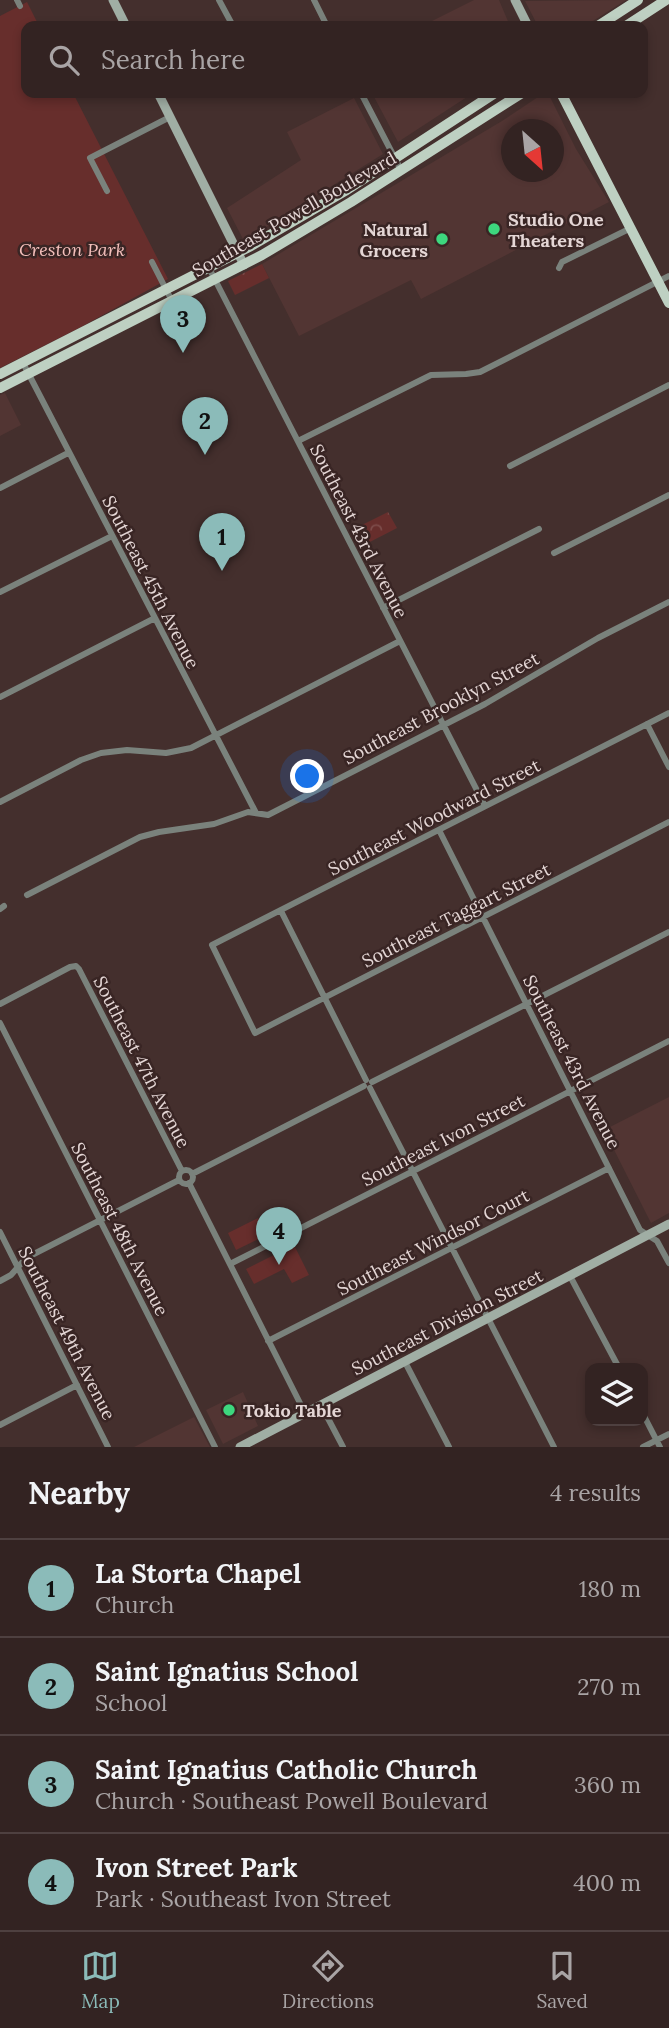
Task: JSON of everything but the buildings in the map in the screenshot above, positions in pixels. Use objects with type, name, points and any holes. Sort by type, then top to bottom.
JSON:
[{"type":"main road","points":[[113,0],[124,21]]},
{"type":"main road","points":[[515,0],[526,21]]},
{"type":"main road","points":[[606,21],[638,0]]},
{"type":"main road","points":[[634,21],[666,0]]},
{"type":"main road","points":[[160,98],[244,265]]},
{"type":"main road","name":"Southeast Powell Boulevard","points":[[0,374],[238,253],[345,191],[487,98]]},
{"type":"main road","name":"Southeast Powell Boulevard","points":[[0,388],[244,265],[514,98]]},
{"type":"main road","points":[[564,98],[669,303]]},
{"type":"main road","name":"Southeast Division Street","points":[[240,1447],[669,1224]]},
{"type":"street","points":[[219,0],[230,21]]},
{"type":"street","points":[[314,0],[324,21]]},
{"type":"street","points":[[364,98],[401,170]]},
{"type":"street","points":[[107,191],[90,158],[170,117]]},
{"type":"street","points":[[559,268],[562,262],[631,228]]},
{"type":"street","points":[[152,262],[172,301]]},
{"type":"street","name":"Southeast 43rd Avenue","points":[[209,268],[485,806]]},
{"type":"street","points":[[298,442],[431,375],[480,372],[669,276]]},
{"type":"street","name":"Southeast 45th Avenue","points":[[23,363],[256,813]]},
{"type":"street","points":[[510,466],[669,385]]},
{"type":"street","points":[[0,488],[68,453]]},
{"type":"street","points":[[554,553],[669,495]]},
{"type":"street","points":[[383,608],[539,529]]},
{"type":"street","points":[[0,592],[112,536]]},
{"type":"street","name":"Southeast Brooklyn Street","points":[[27,895],[140,837],[214,824],[248,812],[268,815],[485,704],[598,638],[669,602]]},
{"type":"street","points":[[0,696],[155,618]]},
{"type":"street","points":[[0,802],[81,760],[101,753],[181,750],[215,736],[400,641]]},
{"type":"street","name":"Southeast Woodward Street","points":[[255,1033],[212,946],[669,713]]},
{"type":"street","points":[[647,724],[669,767]]},
{"type":"street","name":"Southeast Taggart Street","points":[[255,1033],[669,822]]},
{"type":"street","name":"Southeast 43rd Avenue","points":[[439,830],[640,1230],[657,1241],[669,1263]]},
{"type":"street","points":[[281,911],[554,1447]]},
{"type":"street","points":[[192,1174],[669,932]]},
{"type":"street","name":"Southeast 47th Avenue","points":[[0,1004],[70,967],[76,967],[182,1171]]},
{"type":"street","name":"Southeast 48th Avenue","points":[[0,1023],[215,1447]]},
{"type":"street","name":"Southeast Ivon Street","points":[[230,1264],[669,1041]]},
{"type":"street","name":"Southeast Windsor Court","points":[[268,1341],[609,1168]]},
{"type":"street","points":[[179,1180],[182,1171],[187,1170],[192,1174]]},
{"type":"street","points":[[189,1183],[192,1174]]},
{"type":"street","points":[[0,1281],[11,1275],[26,1258],[179,1180]]},
{"type":"street","points":[[179,1180],[184,1184],[189,1183]]},
{"type":"street","points":[[189,1183],[305,1413]]},
{"type":"street","name":"Southeast 49th Avenue","points":[[0,1232],[108,1447]]},
{"type":"street","points":[[570,1276],[616,1363]]},
{"type":"street","points":[[405,1362],[449,1447]]},
{"type":"street","points":[[0,1426],[77,1385]]},
{"type":"street","points":[[321,1405],[343,1447]]},
{"type":"street","points":[[648,1424],[658,1444]]},
{"type":"street","points":[[643,1447],[658,1444],[669,1434]]},
{"type":"shaded area","points":[[474,0],[499,0],[508,21],[432,21]]},
{"type":"shaded area","points":[[626,0],[593,21],[535,21],[525,1]]},
{"type":"shaded area","points":[[354,98],[383,154],[244,241],[227,208],[301,160],[287,132]]},
{"type":"shaded area","points":[[375,98],[465,98],[398,142]]},
{"type":"shaded area","points":[[536,98],[550,98],[561,119],[505,119]]},
{"type":"shaded area","points":[[501,122],[501,182],[564,182],[564,125],[609,202],[421,299],[411,280],[299,336],[262,264]]},
{"type":"shaded area","points":[[5,393],[21,425],[0,436],[0,395]]},
{"type":"shaded area","points":[[669,1097],[669,1213],[651,1223],[604,1130]]},
{"type":"shaded area","points":[[243,1392],[258,1426],[223,1444],[206,1410]]},
{"type":"shaded area","points":[[194,1417],[210,1447],[134,1447]]},
{"type":"green space","name":"Creston Park","points":[[27,2],[36,21],[21,21],[21,98],[76,98],[168,279],[0,368],[0,16]]},
{"type":"green space","points":[[262,264],[269,278],[235,295],[228,281]]},
{"type":"green space","points":[[388,512],[397,528],[364,545],[356,528]]},
{"type":"green space","points":[[258,1218],[267,1235],[236,1250],[228,1233]]},
{"type":"green space","points":[[294,1245],[309,1275],[292,1283],[284,1269],[254,1284],[246,1269]]},
{"type":"place","name":"Studio One Theaters","points":[[494,229]]},
{"type":"place","name":"Natural Grocers","points":[[442,239]]},
{"type":"place","name":"Saint Ignatius Catholic Church","points":[[183,353]]},
{"type":"place","name":"Saint Ignatius School","points":[[205,455]]},
{"type":"place","name":"La Storta Chapel","points":[[222,571]]},
{"type":"place","name":"Ivon Street Park","points":[[279,1265]]},
{"type":"place","name":"Tokio Table","points":[[229,1410]]}]
